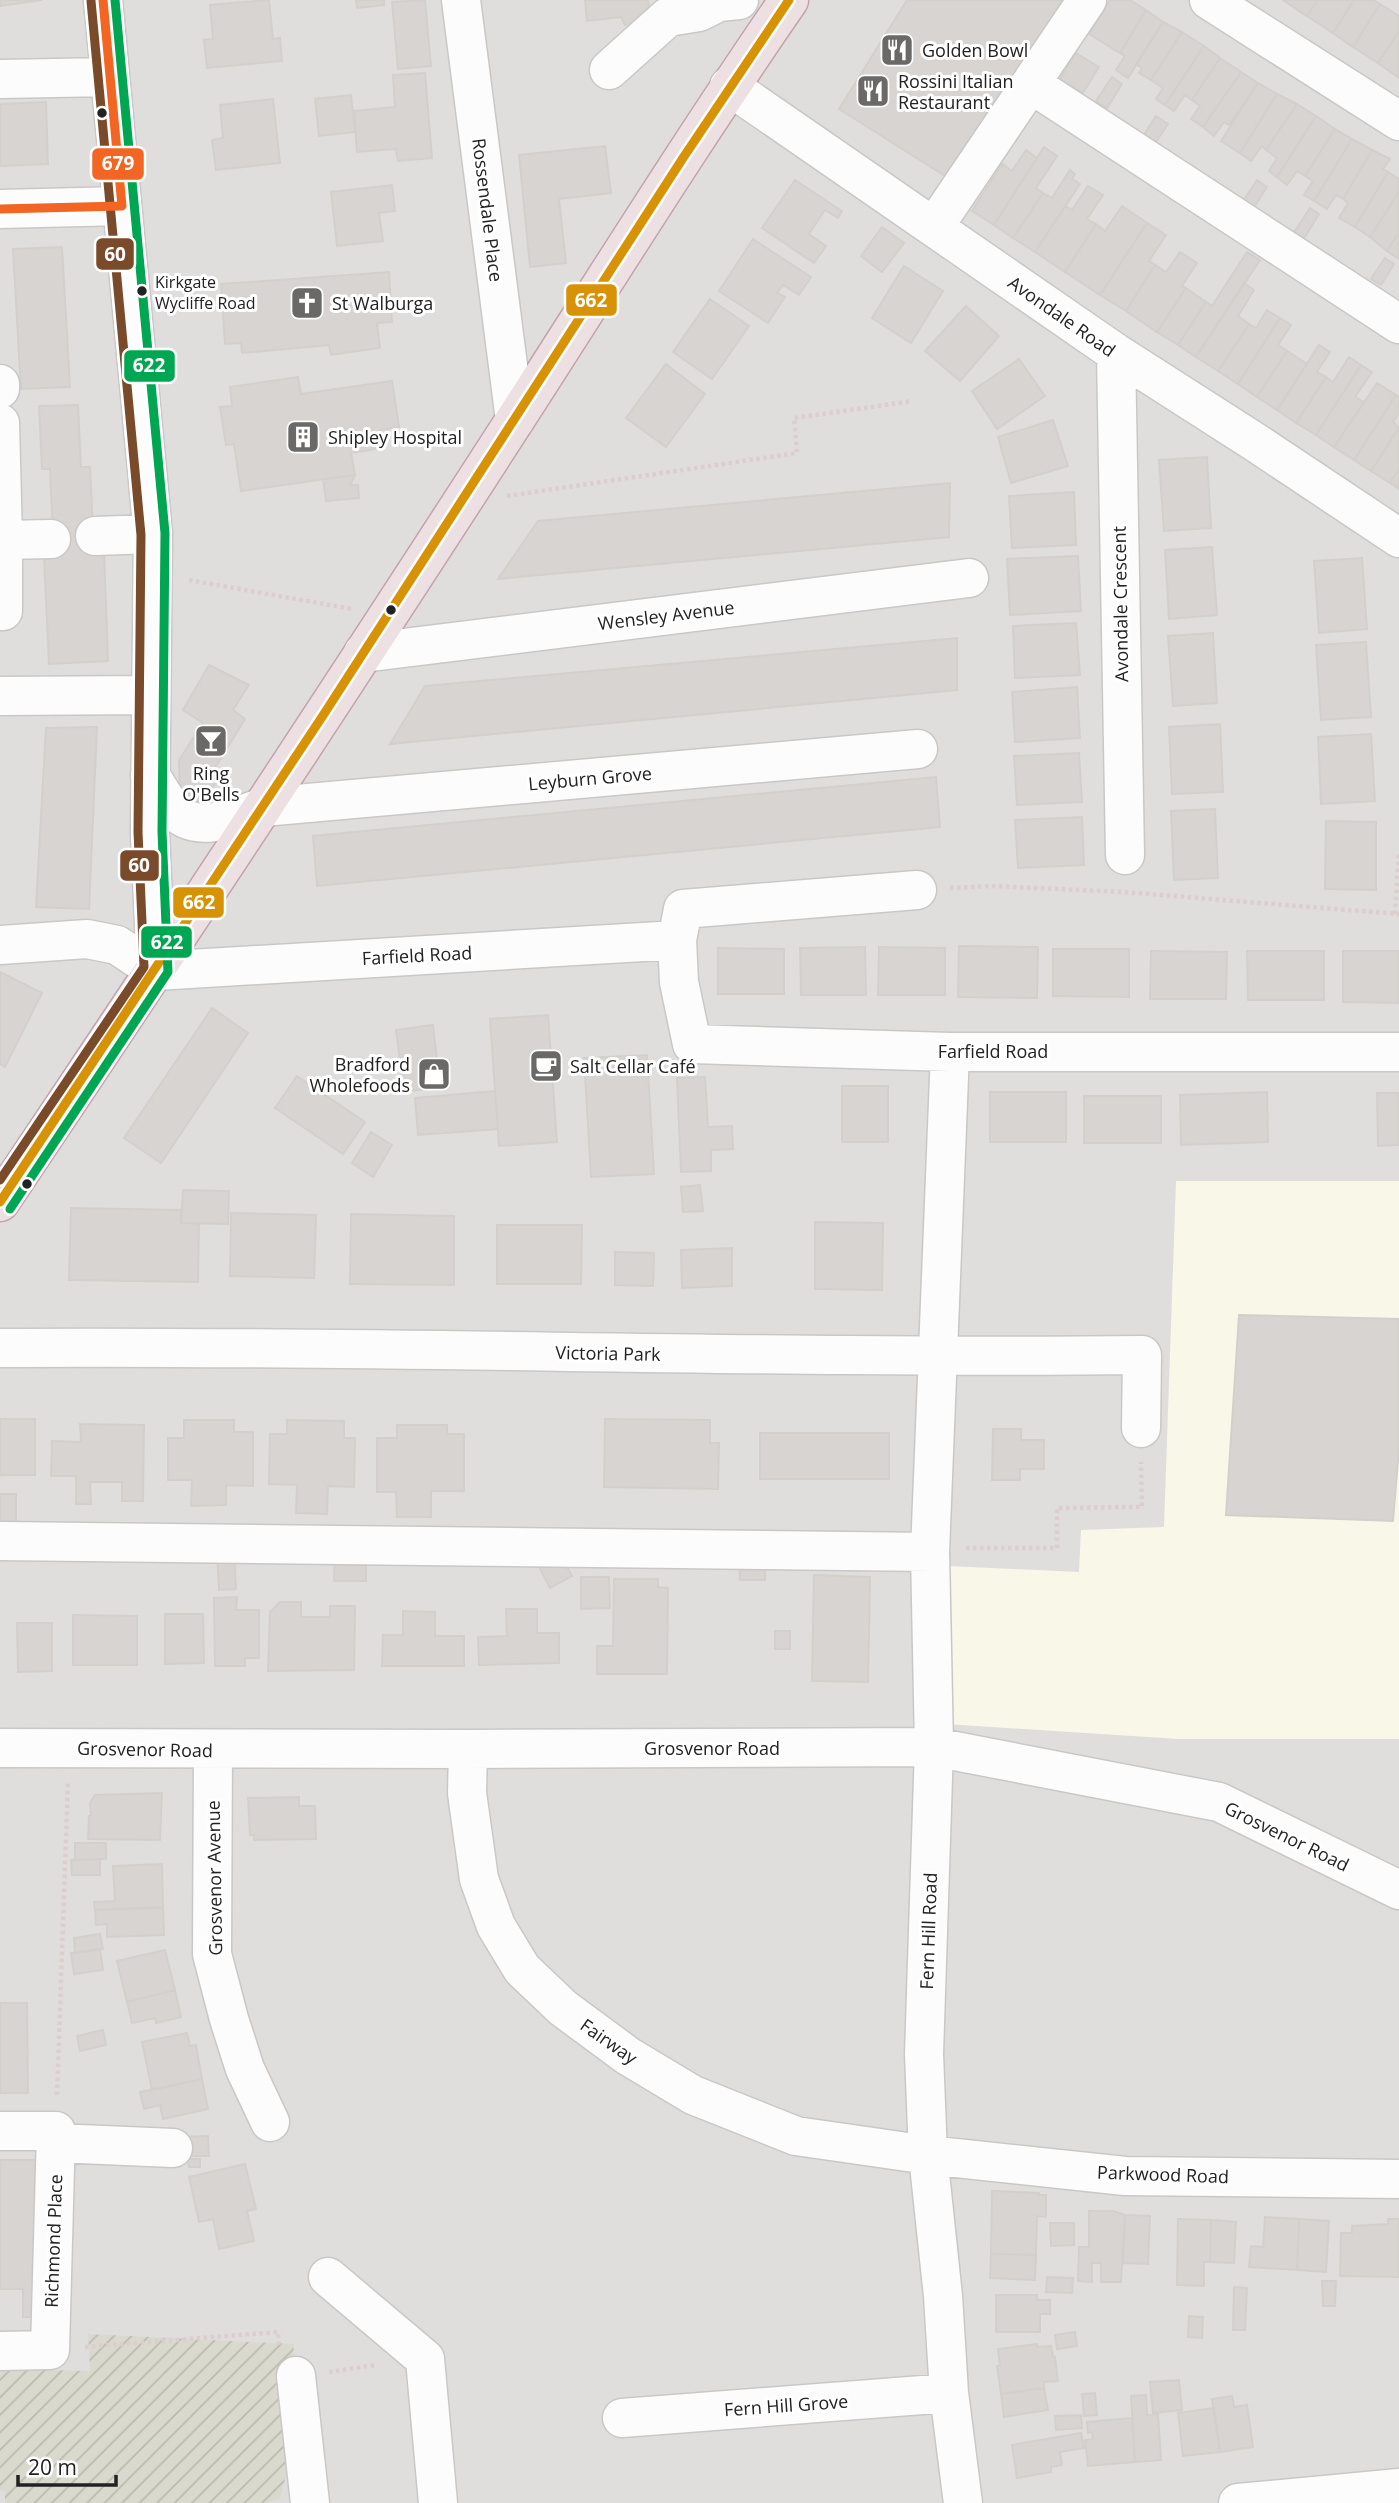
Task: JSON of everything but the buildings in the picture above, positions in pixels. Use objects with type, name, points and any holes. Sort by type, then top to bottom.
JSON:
[{"type":"highway","points":[[0,1202],[156,971],[729,86],[750,4]]},
{"type":"street","points":[[103,0],[153,534],[150,832],[156,971]]},
{"type":"street","name":"Rossendale Place","points":[[461,0],[515,420]]},
{"type":"street","points":[[934,228],[1087,0]]},
{"type":"street","points":[[1209,0],[1399,121]]},
{"type":"street","points":[[609,70],[668,17],[673,8],[699,12],[750,4]]},
{"type":"street","points":[[0,79],[110,77]]},
{"type":"street","points":[[1031,84],[1399,324]]},
{"type":"street","name":"Avondale Road","points":[[729,86],[1116,353],[1399,538]]},
{"type":"street","points":[[0,209],[122,206]]},
{"type":"street","name":"Avondale Crescent","points":[[1116,353],[1125,855]]},
{"type":"street","points":[[0,423],[3,611]]},
{"type":"street","points":[[95,536],[153,534]]},
{"type":"street","points":[[3,540],[51,539]]},
{"type":"street","name":"Wensley Avenue","points":[[363,653],[969,578]]},
{"type":"street","points":[[0,696],[150,695]]},
{"type":"street","name":"Leyburn Grove","points":[[150,775],[173,809],[193,823],[217,823],[263,807],[918,749]]},
{"type":"street","name":"Farfield Road","points":[[917,890],[683,909],[677,940],[679,982],[692,1044],[950,1052],[1399,1052]]},
{"type":"street","points":[[0,945],[87,939],[117,945],[156,971]]},
{"type":"street","name":"Farfield Road","points":[[156,971],[677,940]]},
{"type":"street","name":"Fern Hill Road","points":[[950,1052],[930,1550],[934,1747],[924,2054],[928,2155],[943,2296],[949,2393],[963,2503]]},
{"type":"street","name":"Victoria Park","points":[[0,1348],[155,1347],[938,1357],[1142,1355],[1141,1428]]},
{"type":"street","points":[[0,1541],[930,1550]]},
{"type":"street","name":"Grosvenor Road","points":[[0,1748],[213,1750],[934,1747],[1219,1802],[1399,1890]]},
{"type":"street","name":"Fairway","points":[[468,1749],[467,1793],[479,1879],[496,1926],[522,1969],[564,2008],[628,2056],[694,2095],[770,2126],[796,2136],[928,2155]]},
{"type":"street","name":"Grosvenor Avenue","points":[[213,1750],[212,1954],[245,2069],[270,2122]]},
{"type":"street","points":[[0,2131],[173,2148]]},
{"type":"street","name":"Richmond Place","points":[[50,2350],[56,2137]]},
{"type":"street","name":"Parkwood Road","points":[[928,2155],[1125,2176],[1399,2179]]},
{"type":"street","points":[[328,2277],[425,2359],[438,2503]]},
{"type":"street","points":[[0,2351],[50,2350]]},
{"type":"street","points":[[296,2376],[310,2503]]},
{"type":"street","name":"Fern Hill Grove","points":[[622,2418],[949,2393]]},
{"type":"street","points":[[1238,2503],[1399,2488]]},
{"type":"path","points":[[461,502],[797,453],[794,418],[912,401]]},
{"type":"path","points":[[151,573],[388,615]]},
{"type":"path","points":[[917,890],[993,886],[1097,891],[1397,914],[1399,852]]},
{"type":"path","points":[[930,1550],[1057,1549],[1057,1508],[1142,1507],[1141,1428]]},
{"type":"path","points":[[56,2137],[69,1748]]},
{"type":"path","points":[[50,2350],[278,2332],[282,2378],[425,2359]]},
{"type":"shaded area","points":[[0,0],[1399,0],[1399,2503],[0,2503]]},
{"type":"shaded area","points":[[1176,1181],[1399,1181],[1399,1739],[1179,1739],[946,1724],[948,1566],[1079,1572],[1081,1530],[1164,1527]]},
{"type":"shaded area","points":[[88,2334],[294,2344],[286,2475],[280,2499],[266,2503],[5,2503],[5,2491],[0,2490],[0,2369],[90,2371]]},
{"type":"transit line","name":"679","points":[[0,209],[122,206],[103,0]]},
{"type":"transit line","name":"622","points":[[10,1209],[168,972],[162,832],[165,533],[115,0]]},
{"type":"transit line","name":"662","points":[[0,1202],[322,717],[683,158],[789,0]]},
{"type":"transit line","name":"60","points":[[0,1180],[144,967],[138,832],[141,535],[91,1]]},
{"type":"place","name":"Golden Bowl","points":[[897,50]]},
{"type":"place","name":"Rossini Italian Restaurant","points":[[873,91]]},
{"type":"place","name":"Kirkgate Wycliffe Road","points":[[142,291]]},
{"type":"place","name":"St Walburga","points":[[307,303]]},
{"type":"place","name":"Shipley Hospital","points":[[303,437]]},
{"type":"place","name":"Ring O'Bells","points":[[211,741]]},
{"type":"place","name":"Salt Cellar Café","points":[[546,1066]]},
{"type":"place","name":"Bradford Wholefoods","points":[[434,1074]]}]
